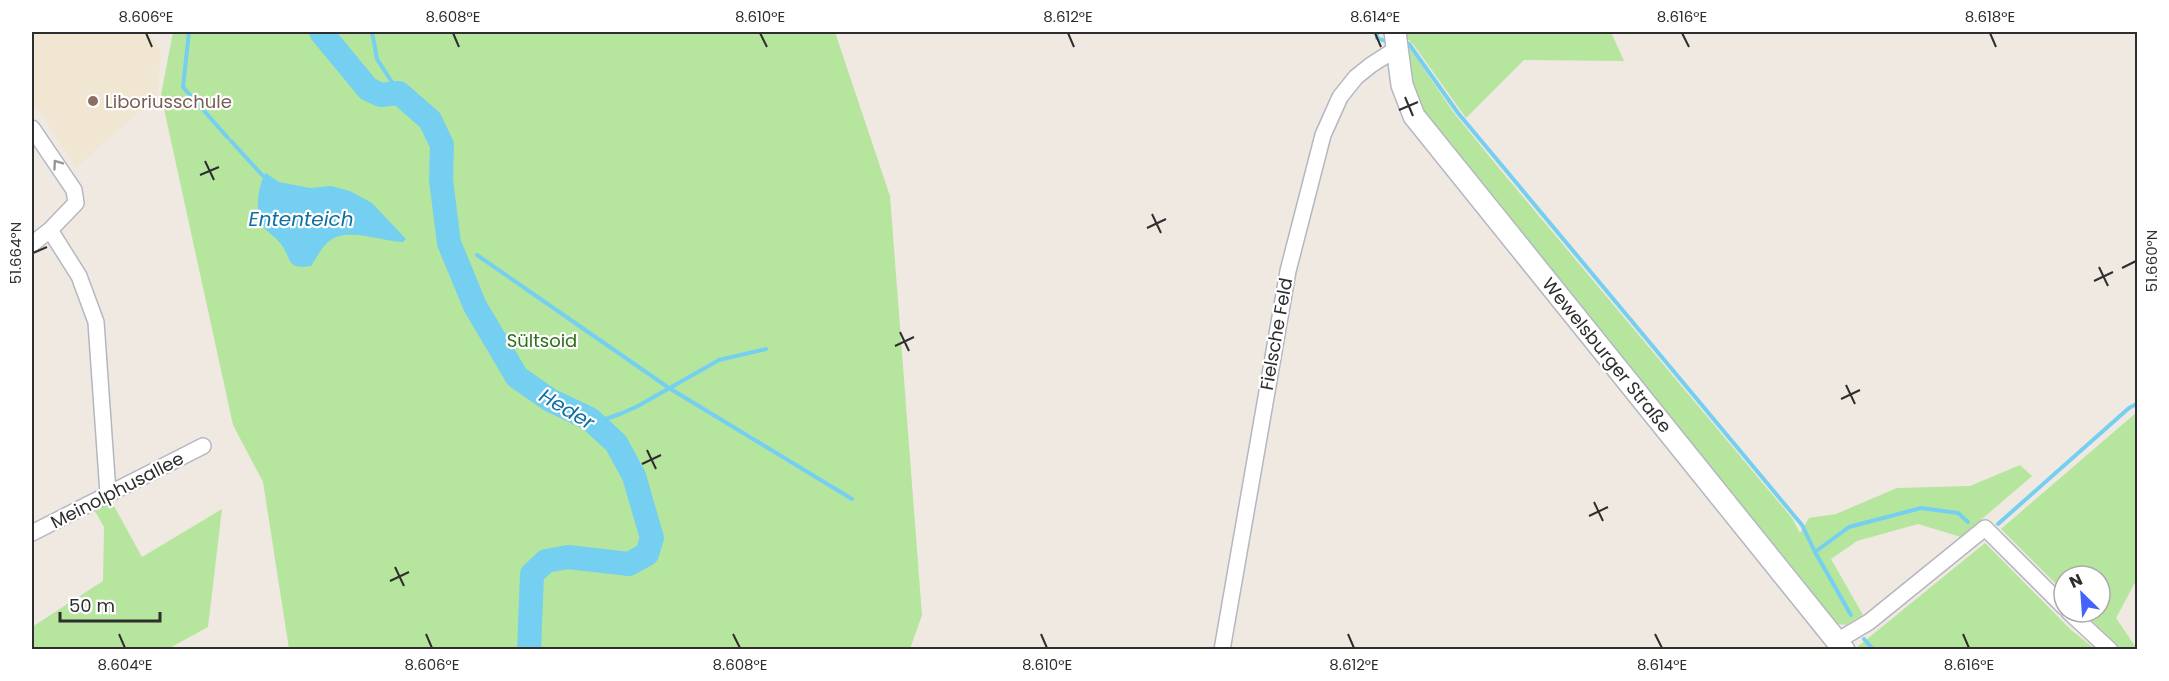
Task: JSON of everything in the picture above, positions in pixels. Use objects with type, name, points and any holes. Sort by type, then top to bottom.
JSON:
[{"type":"main road","name":"Wewelsburger Straße","points":[[1395,40],[1402,85],[1414,116],[1840,645]]},
{"type":"street","name":"Fielsche Feld","points":[[1222,650],[1288,271],[1323,135],[1340,97],[1356,77],[1395,40]]},
{"type":"street","points":[[32,128],[74,190],[76,203],[50,230],[32,244]]},
{"type":"street","points":[[50,230],[79,276],[96,321],[108,493]]},
{"type":"street","name":"Meinolphusallee","points":[[32,533],[203,447]]},
{"type":"street","points":[[1840,645],[1985,528],[2052,595]]},
{"type":"street","points":[[2082,624],[2110,650]]},
{"type":"shaded area","name":"Liboriusschule","points":[[32,32],[148,32],[161,51],[157,96],[76,167],[32,99]]},
{"type":"green space","name":"Sültsoid","points":[[173,32],[835,32],[890,196],[922,615],[910,649],[289,649],[263,482],[233,425],[161,95]]},
{"type":"green space","points":[[1403,32],[1611,32],[1624,61],[1524,60],[1466,118],[1416,48],[1409,40],[1403,39]]},
{"type":"green space","points":[[1404,48],[1411,50],[1454,113],[1792,518],[1800,533],[1809,518],[1836,514],[1897,488],[1970,486],[2020,465],[2032,476],[1961,537],[1918,524],[1857,541],[1831,559],[1863,615],[1846,625],[1837,624],[1425,116],[1408,74]]},
{"type":"green space","points":[[2137,412],[2137,579],[2116,618],[2137,649],[2121,649],[2095,624],[2112,624],[2112,564],[2052,564],[2052,580],[2001,529]]},
{"type":"green space","points":[[109,497],[142,557],[222,509],[208,627],[168,649],[32,650],[32,627],[103,581],[104,527],[92,506]]},
{"type":"green space","points":[[1985,543],[2052,611],[2052,624],[2065,624],[2095,649],[1857,649]]},
{"type":"water","name":"Ententeich","points":[[266,173],[279,182],[310,188],[331,186],[350,191],[372,203],[406,239],[403,242],[354,235],[335,237],[321,250],[311,266],[293,265],[281,244],[265,229],[259,218],[259,190]]},
{"type":"waterway","points":[[189,32],[183,87],[228,138]]},
{"type":"waterway","name":"Heder","points":[[321,32],[368,89],[381,95],[399,93],[430,120],[442,145],[441,180],[449,243],[475,306],[517,377],[550,400],[590,419],[616,443],[634,476],[652,538],[647,554],[629,564],[568,557],[546,561],[532,574],[529,650]]},
{"type":"waterway","name":"Heder","points":[[372,32],[377,59],[399,93]]},
{"type":"waterway","points":[[1377,32],[1377,38],[1385,41]]},
{"type":"waterway","points":[[1405,43],[1409,44],[1458,113],[1802,525],[1851,615]]},
{"type":"waterway","points":[[231,141],[263,176]]},
{"type":"waterway","points":[[477,255],[669,388],[852,499]]},
{"type":"waterway","points":[[594,423],[638,406],[719,360],[766,349]]},
{"type":"waterway","points":[[1998,524],[2129,408],[2138,403]]},
{"type":"waterway","points":[[1815,552],[1849,527],[1921,508],[1958,513],[1968,522]]},
{"type":"waterway","points":[[1864,639],[1874,650]]},
{"type":"place","name":"Liboriusschule","points":[[93,101]]}]
